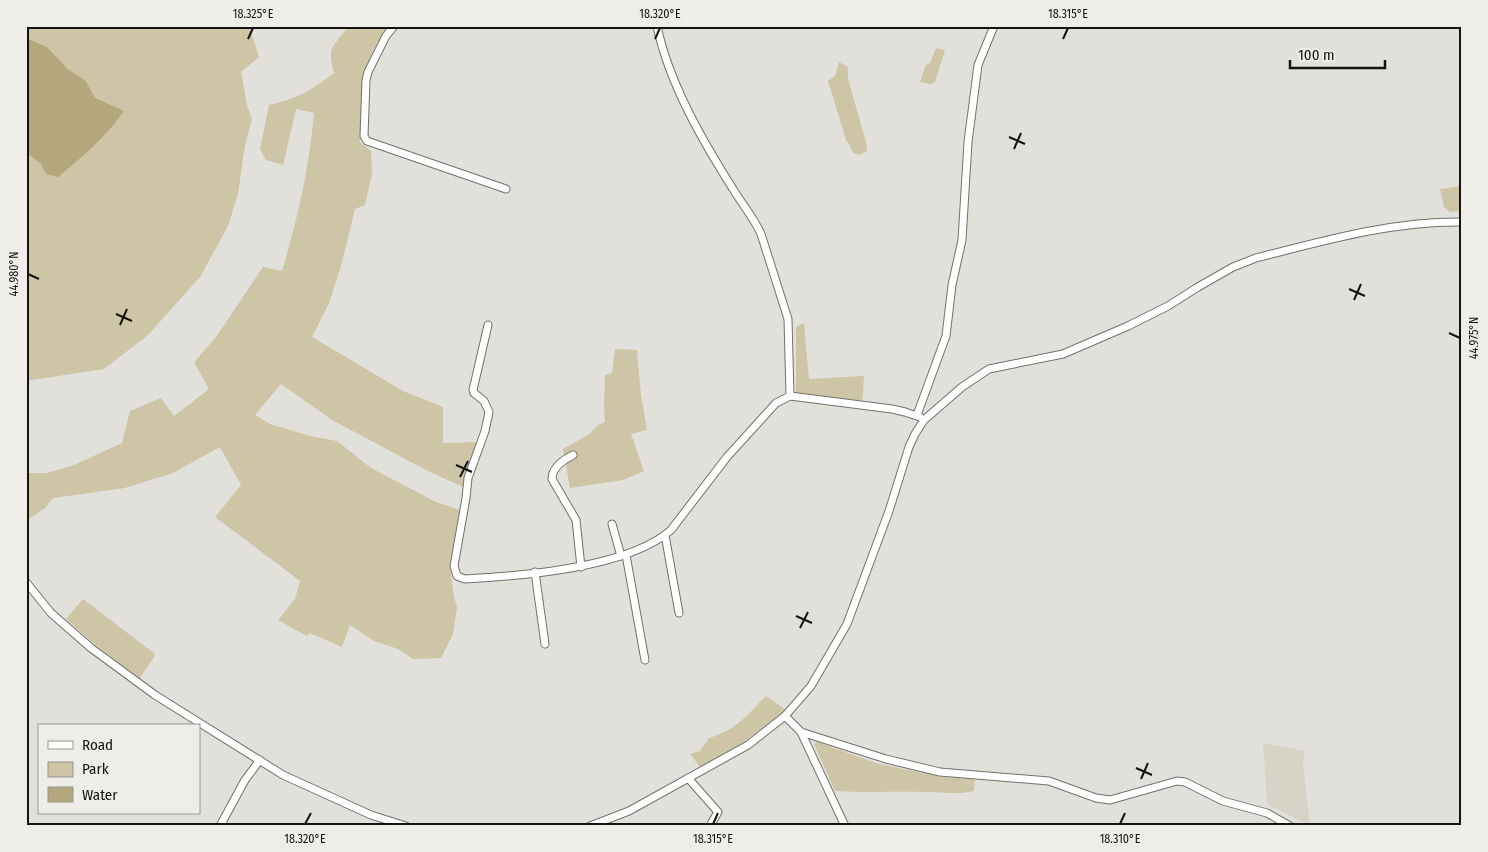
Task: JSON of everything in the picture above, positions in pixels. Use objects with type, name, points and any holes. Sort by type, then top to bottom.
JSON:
[{"type":"street","points":[[394,26],[372,64],[366,80],[364,136],[367,141],[506,189]]},
{"type":"street","points":[[657,26],[660,42],[673,78],[690,115],[732,189],[757,225],[761,234],[788,319],[790,396]]},
{"type":"street","points":[[917,415],[946,336],[952,285],[962,240],[968,142],[978,65],[994,26]]},
{"type":"street","points":[[590,826],[629,811],[748,745],[785,716],[811,686],[847,624],[889,511],[909,447],[919,426],[962,386],[989,369],[1063,354],[1149,316],[1198,286],[1256,258],[1403,225],[1432,222],[1462,222]]},
{"type":"street","points":[[488,325],[473,390],[484,401],[489,412],[485,431],[468,478],[454,570],[457,576],[465,579],[581,567],[624,555],[665,535],[671,530],[726,457],[776,403],[790,396],[892,409],[917,415],[924,420]]},
{"type":"street","points":[[574,455],[562,461],[552,476],[556,488],[576,520],[581,567]]},
{"type":"street","points":[[612,524],[624,555],[645,660]]},
{"type":"street","points":[[665,535],[679,613]]},
{"type":"street","points":[[535,572],[545,644]]},
{"type":"street","points":[[26,582],[51,612],[91,648],[156,695],[283,774],[371,815],[406,826]]},
{"type":"street","points":[[785,716],[801,732],[845,826]]},
{"type":"street","points":[[801,732],[886,759],[940,772],[1049,780],[1096,798],[1110,800],[1177,781],[1185,782],[1223,801],[1266,813],[1290,826]]},
{"type":"street","points":[[220,826],[245,780],[260,760]]},
{"type":"street","points":[[688,778],[718,812],[710,826]]},
{"type":"shaded area","points":[[1263,743],[1305,751],[1303,764],[1310,826],[1267,804]]},
{"type":"green space","points":[[26,26],[249,26],[259,57],[241,72],[247,105],[252,119],[245,145],[238,194],[228,226],[200,277],[148,335],[104,369],[26,381],[26,153],[40,163],[46,174],[95,98],[86,81],[68,69],[47,47],[26,38]]},
{"type":"green space","points":[[349,26],[388,26],[373,50],[364,74],[360,142],[371,151],[372,174],[365,205],[355,209],[341,266],[329,303],[312,337],[403,391],[443,407],[443,443],[480,442],[469,464],[463,487],[428,471],[332,420],[281,384],[255,415],[270,424],[310,436],[337,441],[371,468],[436,502],[460,510],[450,565],[457,607],[453,634],[441,658],[413,659],[398,649],[374,641],[350,625],[342,647],[310,633],[307,636],[278,620],[295,599],[300,581],[215,517],[241,485],[220,447],[173,473],[125,488],[53,498],[45,508],[26,521],[26,473],[47,473],[74,465],[122,443],[130,411],[161,398],[174,416],[209,389],[194,362],[216,337],[263,267],[282,271],[302,193],[314,113],[296,109],[283,165],[266,160],[260,149],[269,105],[304,93],[334,73],[331,52],[335,43]]},
{"type":"green space","points":[[936,48],[945,50],[935,82],[930,84],[920,82],[926,65],[930,63]]},
{"type":"green space","points":[[839,62],[848,67],[848,79],[866,142],[867,151],[859,155],[853,153],[846,140],[828,81],[835,76]]},
{"type":"green space","points":[[1462,186],[1462,211],[1450,212],[1444,207],[1440,189]]},
{"type":"green space","points":[[804,323],[809,379],[864,376],[862,406],[796,394],[796,327]]},
{"type":"green space","points":[[615,349],[637,350],[641,395],[647,430],[631,434],[644,471],[623,480],[570,488],[563,449],[588,435],[598,425],[605,422],[605,375],[612,373]]},
{"type":"green space","points":[[83,599],[155,654],[140,678],[96,645],[66,619]]},
{"type":"green space","points":[[766,696],[786,710],[745,741],[700,767],[690,754],[700,751],[709,738],[719,735],[734,726],[747,716]]},
{"type":"green space","points":[[817,742],[879,764],[943,777],[975,778],[974,791],[957,793],[835,791],[814,744]]},
{"type":"water","points":[[26,38],[47,47],[68,69],[86,81],[95,98],[124,111],[102,138],[58,177],[46,174],[40,163],[26,153]]}]
